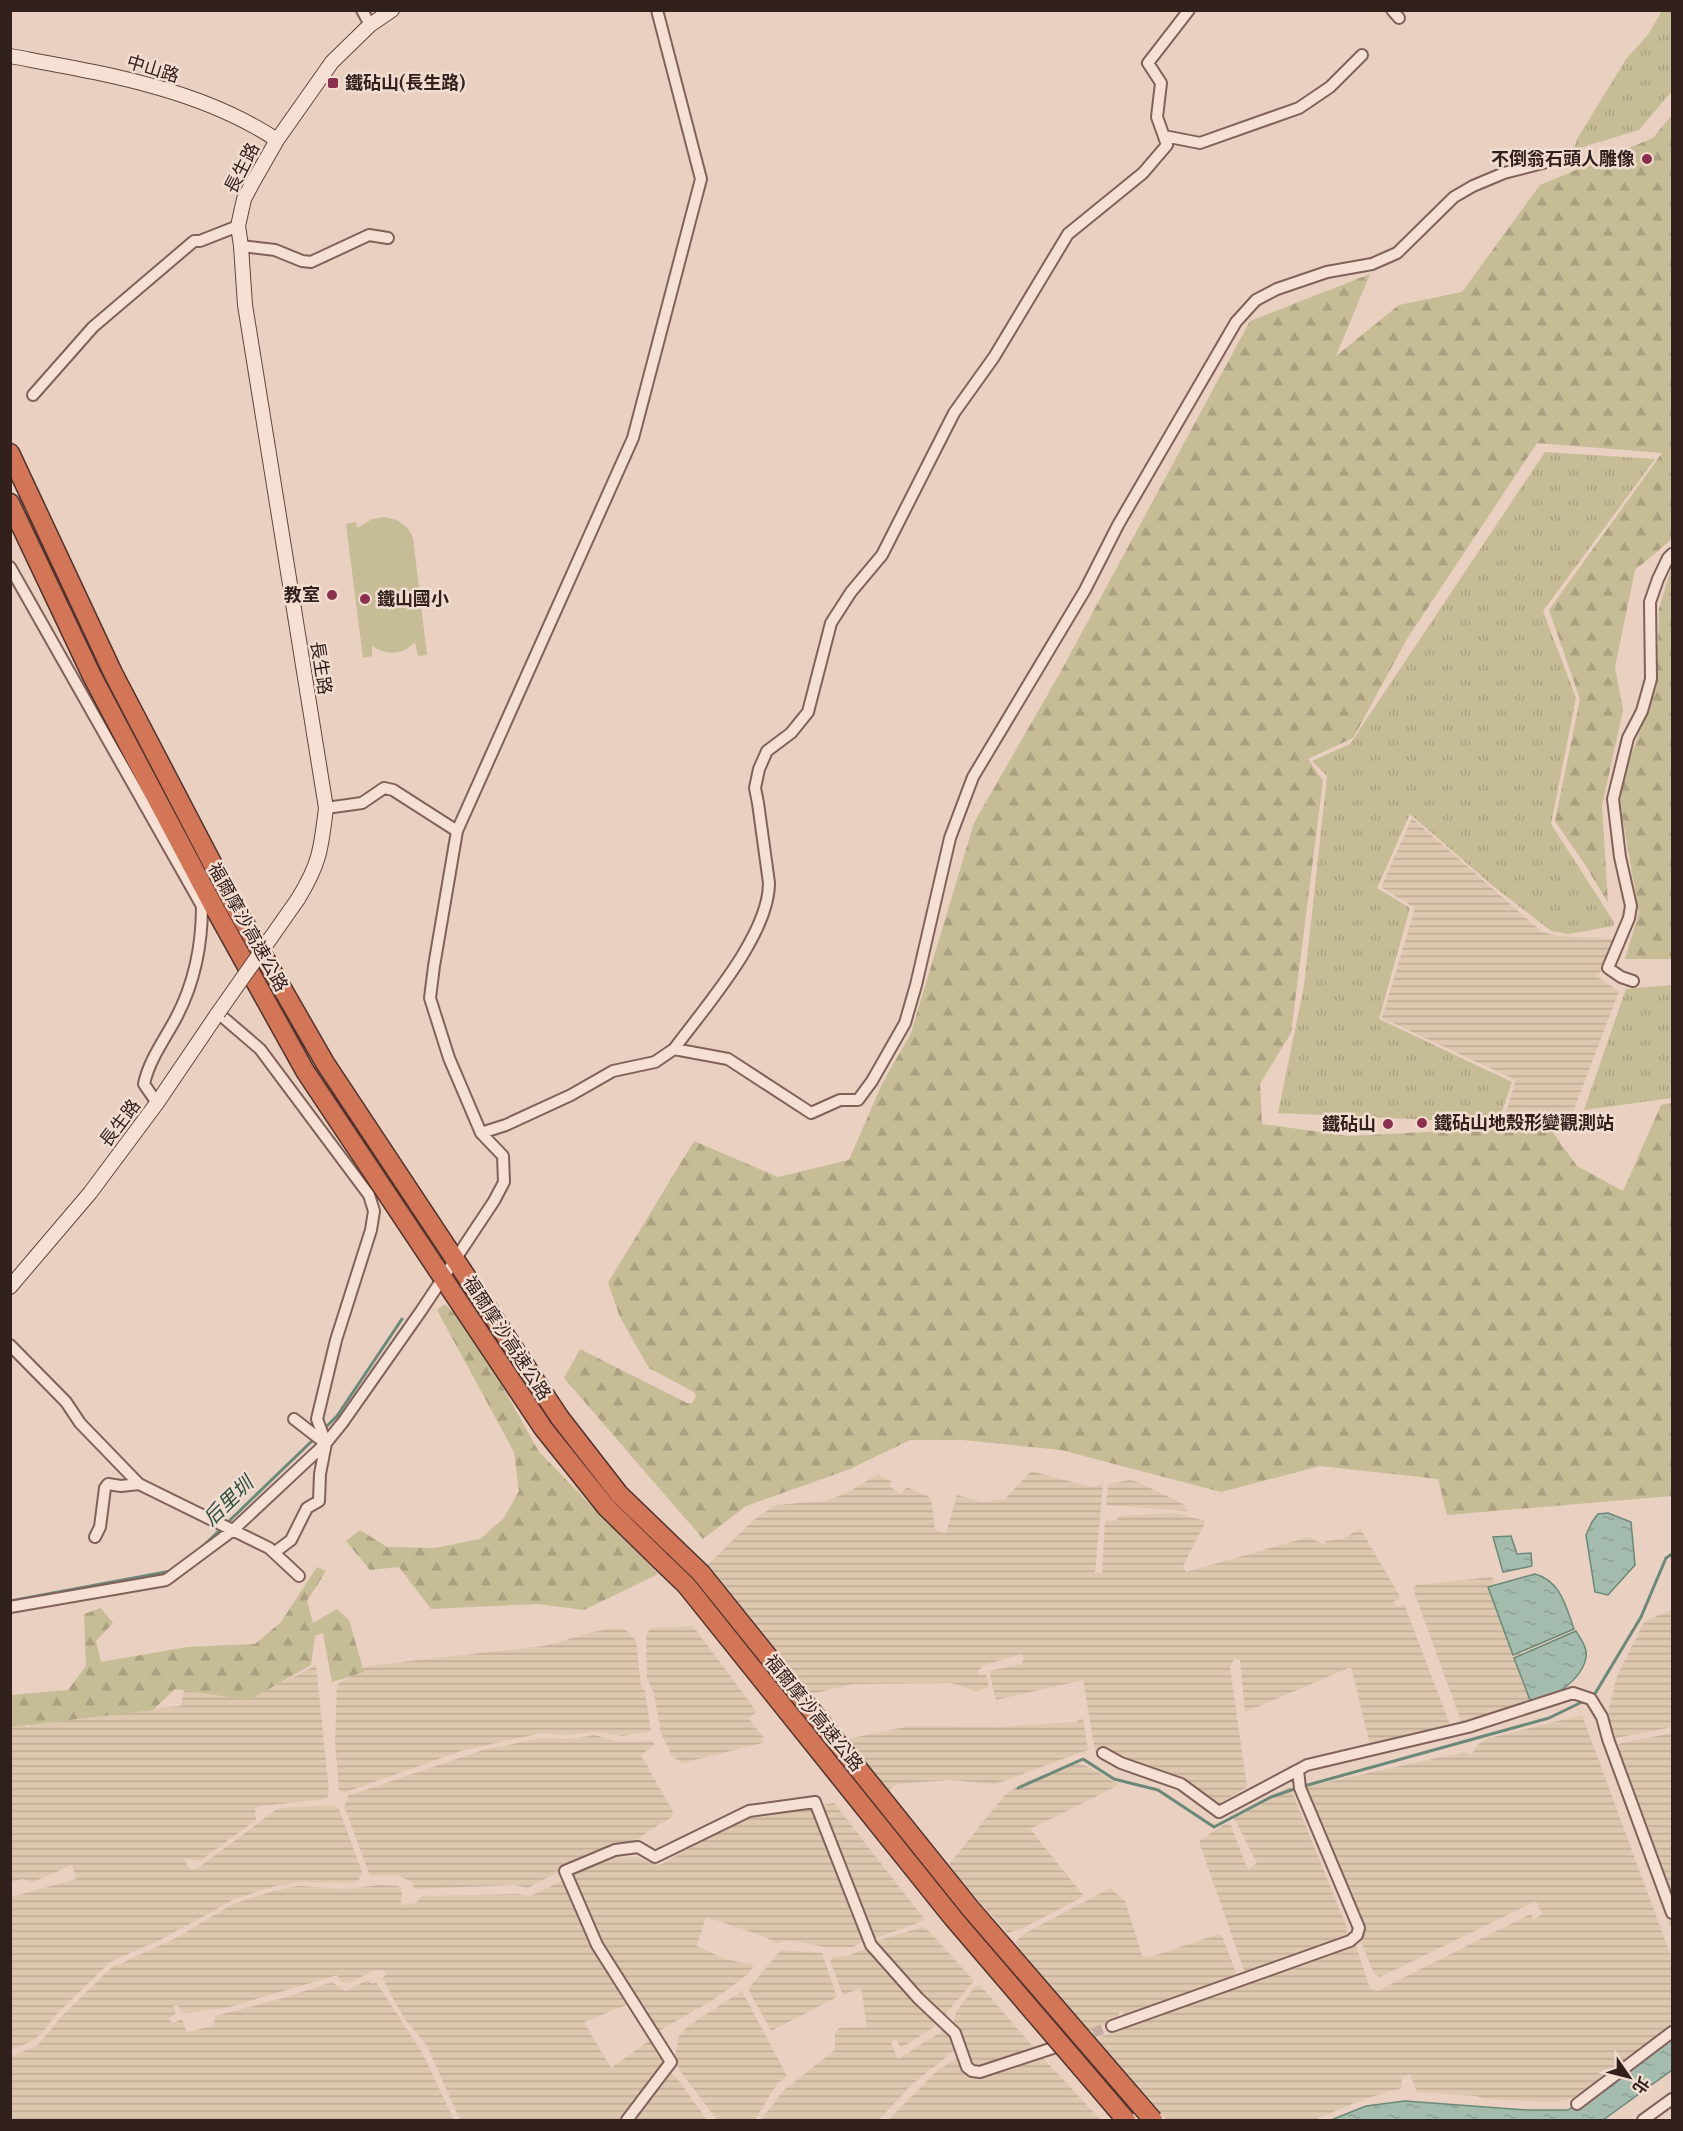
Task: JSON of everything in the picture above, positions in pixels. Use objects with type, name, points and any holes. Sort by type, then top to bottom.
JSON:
[{"type":"highway","name":"福爾摩沙高速公路","points":[[10,453],[113,673],[233,903],[325,1063],[560,1418],[619,1494],[701,1573],[970,1908],[1153,2121]]},
{"type":"highway","name":"福爾摩沙高速公路","points":[[10,503],[92,676],[215,909],[305,1071],[543,1428],[606,1507],[686,1585],[953,1917],[1126,2121]]},
{"type":"street","points":[[362,10],[370,25]]},
{"type":"street","name":"長生路","points":[[10,1287],[90,1193],[157,1104],[298,899],[313,875],[321,851],[326,808],[245,305],[242,246],[238,226],[244,199],[277,140],[332,62],[370,25],[392,10]]},
{"type":"street","points":[[10,1607],[166,1580],[232,1530],[326,1443],[343,1422],[421,1311],[494,1201],[504,1182],[503,1156],[481,1133],[449,1058],[430,998],[457,831],[633,438],[701,179],[657,10]]},
{"type":"street","points":[[481,1133],[506,1125],[571,1095],[613,1071],[655,1062],[674,1049],[750,945],[769,893],[755,788],[759,769],[767,751],[790,732],[808,712],[831,623],[850,592],[882,555],[954,413],[994,357],[1068,234],[1143,172],[1167,144],[1157,117],[1161,83],[1148,63],[1189,10]]},
{"type":"street","points":[[1164,136],[1200,143],[1299,108],[1330,87],[1362,55]]},
{"type":"street","name":"中山路","points":[[10,56],[136,81],[218,109],[251,123],[277,140]]},
{"type":"street","points":[[674,1049],[728,1059],[811,1113],[840,1100],[858,1100],[872,1081],[904,1023],[916,986],[950,838],[972,777],[1085,590],[1118,525],[1236,322],[1256,300],[1277,289],[1327,272],[1372,264],[1397,254],[1454,197],[1473,186],[1504,173],[1570,156]]},
{"type":"street","points":[[33,395],[93,327],[185,248],[194,241],[200,241],[238,226]]},
{"type":"street","points":[[242,246],[275,249],[311,262],[369,235],[388,238]]},
{"type":"street","points":[[1634,981],[1621,977],[1608,968],[1629,918],[1631,906],[1620,857],[1613,799],[1626,746],[1642,711],[1651,679],[1650,602],[1658,579],[1672,554]]},
{"type":"street","points":[[10,567],[202,906],[202,928],[192,977],[177,1016],[147,1071],[144,1084],[157,1104]]},
{"type":"street","points":[[326,808],[362,803],[384,788],[393,790],[457,831]]},
{"type":"street","points":[[218,1013],[260,1049],[369,1195],[374,1211],[371,1230],[336,1340],[317,1419],[326,1443],[320,1474],[319,1501],[307,1508],[291,1540],[275,1552]]},
{"type":"street","points":[[10,1345],[66,1402],[80,1423],[139,1484],[275,1552],[299,1576]]},
{"type":"street","points":[[294,1419],[326,1443]]},
{"type":"street","points":[[95,1537],[100,1527],[105,1488],[108,1484],[139,1484]]},
{"type":"street","points":[[1103,1753],[1121,1763],[1181,1784],[1219,1812],[1306,1765],[1467,1727],[1573,1694],[1591,1699],[1602,1717],[1672,1913]]},
{"type":"street","points":[[1112,2026],[1350,1941],[1357,1935],[1359,1928],[1300,1788],[1298,1770]]},
{"type":"street","points":[[627,2121],[671,2062],[597,1945],[565,1871],[615,1850],[626,1848],[638,1847],[655,1857],[749,1811],[815,1802],[871,1945],[918,1998],[955,2033],[967,2067],[972,2071],[980,2072],[1065,2044]]},
{"type":"street","points":[[1577,2104],[1672,2032]]},
{"type":"street","points":[[1643,2121],[1672,2099]]},
{"type":"shaded area","points":[[1412,818],[1542,932],[1558,936],[1613,939],[1598,977],[1619,991],[1572,1115],[1503,1121],[1516,1080],[1382,1018],[1415,908],[1381,887]]},
{"type":"shaded area","points":[[1031,1471],[1091,1487],[1103,1484],[1095,1573],[1102,1573],[1105,1521],[1117,1520],[1119,1516],[1175,1513],[1206,1521],[1183,1566],[1186,1572],[1309,1537],[1324,1545],[1326,1541],[1343,1539],[1360,1528],[1401,1598],[1393,1602],[1397,1607],[1404,1604],[1449,1726],[1444,1731],[1371,1749],[1351,1667],[1245,1712],[1240,1660],[1234,1659],[1230,1667],[1247,1787],[1212,1808],[1182,1786],[1095,1751],[1083,1680],[996,1700],[989,1671],[1021,1664],[1024,1659],[1022,1654],[984,1665],[979,1670],[979,1675],[986,1674],[989,1687],[976,1691],[951,1683],[852,1684],[800,1697],[703,1570],[752,1521],[776,1505],[826,1501],[849,1492],[878,1474],[892,1482],[890,1486],[900,1495],[907,1487],[931,1498],[935,1530],[946,1533],[957,1495],[983,1502],[1005,1499]]},
{"type":"shaded area","points":[[1130,1480],[1185,1505],[1187,1511],[1106,1505],[1108,1484]]},
{"type":"shaded area","points":[[1492,1577],[1535,1692],[1534,1699],[1467,1723],[1461,1721],[1413,1589],[1416,1585]]},
{"type":"shaded area","points":[[1672,1609],[1672,1727],[1616,1738],[1607,1735],[1609,1708],[1617,1676],[1644,1622]]},
{"type":"shaded area","points":[[693,1626],[757,1712],[748,1718],[764,1738],[762,1743],[682,1763],[672,1756],[661,1733],[654,1694],[647,1678],[646,1636],[650,1628]]},
{"type":"shaded area","points":[[609,1628],[626,1630],[636,1641],[641,1686],[645,1691],[651,1731],[623,1736],[597,1732],[563,1735],[542,1733],[461,1751],[343,1793],[339,1790],[335,1742],[337,1685],[367,1666],[544,1646]]},
{"type":"shaded area","points":[[316,1665],[329,1791],[327,1799],[255,1808],[256,1820],[200,1861],[185,1858],[188,1867],[192,1870],[202,1865],[278,1808],[333,1805],[339,1809],[362,1872],[359,1880],[353,1883],[302,1882],[275,1886],[235,1899],[162,1939],[110,1962],[55,2016],[41,2034],[32,2041],[11,2050],[11,1897],[76,1879],[72,1865],[33,1882],[23,1879],[11,1882],[11,1720],[24,1719],[25,1727],[30,1727],[30,1719],[181,1706],[188,1683],[252,1693],[292,1678]]},
{"type":"shaded area","points":[[1582,1715],[1672,1959],[1672,2024],[1576,2096],[1555,2102],[1485,2099],[1476,2096],[1417,2092],[1410,2074],[1401,2077],[1402,2088],[1364,2099],[1314,2120],[1167,2120],[1089,2041],[1351,1945],[1356,1946],[1370,1988],[1377,1991],[1530,1914],[1534,1920],[1542,1914],[1536,1901],[1380,1977],[1374,1974],[1301,1792],[1305,1787],[1464,1752],[1472,1755],[1476,1746],[1486,1739]]},
{"type":"shaded area","points":[[1083,1718],[1088,1750],[995,1784],[950,1780],[897,1784],[889,1790],[883,1800],[834,1742],[909,1726],[998,1727],[1076,1722]]},
{"type":"shaded area","points":[[1672,1733],[1672,1931],[1607,1753],[1608,1746]]},
{"type":"shaded area","points":[[594,1735],[621,1742],[651,1741],[655,1744],[641,1755],[673,1812],[672,1817],[636,1841],[578,1861],[528,1888],[515,1885],[414,1889],[412,1882],[397,1875],[370,1876],[344,1806],[349,1798],[347,1796],[480,1751],[541,1738],[571,1739]]},
{"type":"shaded area","points":[[1077,1763],[1091,1768],[1119,1785],[1030,1829],[1084,1896],[1025,1927],[1008,1933],[948,1868],[950,1863],[1004,1796],[1020,1784]]},
{"type":"shaded area","points":[[1290,1787],[1346,1925],[1347,1933],[1341,1941],[1245,1973],[1200,1840],[1225,1824],[1231,1825],[1248,1870],[1257,1863],[1234,1818]]},
{"type":"shaded area","points":[[834,1803],[925,1920],[871,1940],[822,1805]]},
{"type":"shaded area","points":[[815,1807],[864,1941],[853,1947],[825,1947],[788,1940],[777,1943],[706,1917],[697,1946],[725,1959],[754,1965],[748,1974],[713,2000],[655,2033],[597,1943],[573,1876],[577,1872],[617,1858],[636,1857],[657,1865],[662,1864],[729,1826],[749,1818]]},
{"type":"shaded area","points":[[564,1880],[590,1942],[629,2004],[584,2022],[611,2068],[650,2040],[664,2064],[628,2120],[460,2120],[427,2046],[404,2018],[382,1978],[387,1974],[383,1970],[375,1970],[349,1983],[341,1982],[337,1975],[230,2007],[187,2013],[180,2011],[178,2005],[173,2006],[176,2013],[168,2019],[173,2023],[182,2019],[187,2032],[214,2026],[215,2016],[326,1984],[333,1983],[345,1991],[368,1980],[372,1984],[376,1982],[423,2054],[454,2120],[11,2120],[11,2057],[38,2045],[60,2018],[111,1968],[174,1939],[233,1904],[273,1891],[298,1886],[345,1889],[380,1885],[398,1886],[402,1889],[401,1905],[416,1903],[422,1896],[516,1894],[530,1896]]},
{"type":"shaded area","points":[[1110,1888],[1125,1901],[1142,1955],[1146,1958],[1219,1934],[1222,1936],[1237,1975],[1235,1978],[1125,2017],[1122,2011],[1119,2012],[1119,2018],[1083,2035],[1012,1954],[1019,1947],[1016,1942],[1022,1935]]},
{"type":"shaded area","points":[[923,1927],[974,1981],[947,2012],[944,2020],[873,1944],[876,1941]]},
{"type":"shaded area","points":[[867,1948],[936,2024],[901,2048],[896,2039],[891,2043],[898,2059],[944,2030],[953,2039],[955,2050],[910,2086],[879,2120],[761,2120],[783,2091],[835,2050],[835,2033],[839,2028],[867,2027],[861,1988],[843,1995],[830,1961],[833,1957],[848,1956]]},
{"type":"shaded area","points":[[781,1950],[822,1953],[837,1997],[771,2031],[748,1989]]},
{"type":"shaded area","points":[[980,1985],[1034,2048],[976,2069],[970,2066],[953,2024],[956,2012],[975,1987]]},
{"type":"shaded area","points":[[742,1991],[787,2076],[777,2084],[755,2120],[717,2120],[674,2060],[679,2036],[688,2026]]},
{"type":"shaded area","points":[[1040,2055],[1101,2120],[888,2120],[937,2071],[959,2057],[964,2071],[969,2078],[974,2079]]},
{"type":"shaded area","points":[[670,2073],[677,2078],[707,2120],[636,2120]]},
{"type":"green space","points":[[1662,11],[1672,11],[1672,91],[1639,130],[1573,150],[1577,139],[1626,59],[1647,36]]},
{"type":"green space","points":[[1672,115],[1672,539],[1635,570],[1615,667],[1623,710],[1602,806],[1608,903],[1555,821],[1580,699],[1549,610],[1662,453],[1537,443],[1407,639],[1353,738],[1308,759],[1323,781],[1291,1033],[1260,1084],[1262,1124],[1348,1136],[1548,1126],[1577,1166],[1623,1191],[1661,1105],[1672,1103],[1672,1496],[1447,1515],[1438,1479],[1320,1466],[1221,1492],[1061,1450],[963,1440],[910,1440],[850,1469],[746,1506],[703,1539],[564,1378],[580,1349],[687,1403],[692,1403],[696,1396],[694,1392],[649,1368],[620,1317],[608,1283],[694,1141],[778,1177],[849,1160],[882,1084],[911,1033],[974,823],[1060,673],[1250,321],[1370,274],[1336,356],[1399,305],[1462,292],[1540,185],[1653,138]]},
{"type":"green space","points":[[1545,452],[1655,459],[1543,611],[1576,698],[1551,824],[1614,922],[1613,926],[1569,934],[1551,931],[1493,886],[1410,814],[1377,888],[1410,908],[1379,1019],[1512,1082],[1498,1123],[1278,1113],[1304,986],[1327,776],[1312,761],[1350,744]]},
{"type":"green space","points":[[384,517],[402,523],[413,538],[427,655],[418,656],[415,642],[405,650],[395,653],[372,646],[372,656],[363,658],[346,524],[356,522],[357,528],[372,519]]},
{"type":"green space","points":[[1672,566],[1672,959],[1625,959],[1639,912],[1620,805],[1623,777],[1657,685],[1659,609]]},
{"type":"green space","points":[[1672,985],[1672,1098],[1584,1110],[1626,989]]},
{"type":"green space","points":[[445,1304],[473,1334],[539,1452],[658,1574],[584,1610],[537,1604],[431,1609],[399,1567],[370,1570],[346,1541],[360,1530],[387,1547],[435,1548],[480,1539],[504,1518],[519,1491],[514,1452],[437,1310]]},
{"type":"green space","points":[[317,1567],[326,1571],[307,1601],[313,1623],[337,1609],[349,1620],[364,1672],[332,1682],[323,1633],[315,1636],[311,1665],[249,1700],[175,1689],[153,1710],[11,1727],[11,1695],[68,1690],[86,1666],[84,1614],[101,1608],[113,1623],[96,1641],[101,1662],[187,1647],[255,1644],[281,1622]]},
{"type":"water","points":[[1608,1513],[1631,1522],[1635,1565],[1608,1595],[1595,1592],[1586,1535],[1598,1514]]},
{"type":"water","points":[[1511,1536],[1517,1554],[1531,1553],[1532,1566],[1503,1572],[1493,1537]]},
{"type":"water","points":[[1535,1574],[1544,1577],[1557,1589],[1574,1629],[1513,1655],[1488,1587]]},
{"type":"water","points":[[1576,1631],[1586,1650],[1584,1665],[1579,1673],[1565,1688],[1556,1693],[1538,1700],[1530,1700],[1514,1658]]},
{"type":"water","points":[[1672,2038],[1672,2070],[1603,2120],[1331,2120],[1366,2106],[1405,2101],[1526,2110],[1568,2110]]},
{"type":"waterway","name":"后里圳","points":[[323,1430],[337,1416],[402,1319]]},
{"type":"waterway","name":"后里圳","points":[[226,1524],[314,1439]]},
{"type":"waterway","name":"后里圳","points":[[202,1547],[221,1529]]},
{"type":"waterway","points":[[1593,1697],[1641,1617],[1666,1558],[1672,1554]]},
{"type":"waterway","name":"后里圳","points":[[10,1601],[171,1571]]},
{"type":"waterway","points":[[1304,1786],[1549,1718],[1584,1701]]},
{"type":"waterway","points":[[1018,1788],[1083,1759],[1114,1779],[1158,1790],[1214,1827],[1271,1797],[1297,1788]]},
{"type":"tunnel","points":[[1079,2038],[1112,2026]]},
{"type":"place","name":"鐵砧山(長生路)","points":[[333,83]]},
{"type":"place","name":"不倒翁石頭人雕像","points":[[1647,159]]},
{"type":"place","name":"教室","points":[[332,595]]},
{"type":"place","name":"鐵山國小","points":[[365,599]]},
{"type":"place","name":"鐵砧山地殼形變觀測站","points":[[1422,1123]]},
{"type":"place","name":"鐵砧山","points":[[1388,1124]]}]
